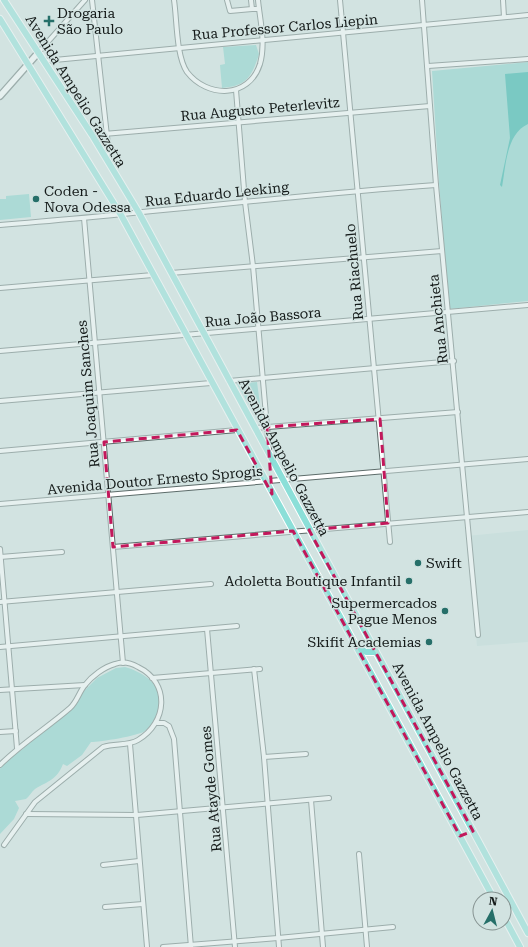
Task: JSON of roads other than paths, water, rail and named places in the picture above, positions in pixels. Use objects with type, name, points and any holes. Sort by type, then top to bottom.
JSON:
[{"type":"main road","name":"Avenida Ampelio Gazzetta","points":[[4,0],[92,135],[139,213],[528,933]]},
{"type":"main road","name":"Avenida Ampelio Gazzetta","points":[[0,19],[121,215],[187,334],[211,383],[490,891]]},
{"type":"main road","points":[[0,96],[38,53]]},
{"type":"main road","points":[[357,648],[366,652],[376,652]]},
{"type":"main road","points":[[460,836],[464,831],[473,831]]},
{"type":"main road","points":[[511,931],[520,947]]},
{"type":"street","points":[[38,53],[85,0]]},
{"type":"street","points":[[92,0],[110,167]]},
{"type":"street","points":[[174,0],[181,58],[187,71],[201,84],[222,91],[236,90],[245,86],[259,66],[262,40],[258,0]]},
{"type":"street","points":[[227,0],[230,11],[259,9]]},
{"type":"street","points":[[251,0],[252,9]]},
{"type":"street","name":"Rua Riachuelo","points":[[340,0],[363,257],[380,418],[383,471],[390,542]]},
{"type":"street","name":"Rua Anchieta","points":[[422,0],[447,313],[454,361],[478,635]]},
{"type":"street","points":[[503,0],[504,17]]},
{"type":"street","name":"Rua Professor Carlos Liepin","points":[[44,61],[528,15]]},
{"type":"street","points":[[428,66],[528,59]]},
{"type":"street","points":[[236,90],[269,456]]},
{"type":"street","name":"Rua Augusto Peterlevitz","points":[[92,135],[430,106]]},
{"type":"street","name":"Rua Eduardo Leeking","points":[[0,225],[121,215],[358,190],[436,185]]},
{"type":"street","name":"Rua Joaquim Sanches","points":[[84,218],[123,663]]},
{"type":"street","points":[[171,273],[442,251]]},
{"type":"street","points":[[0,288],[153,275]]},
{"type":"street","name":"Rua João Bassora","points":[[0,351],[528,305]]},
{"type":"street","points":[[229,381],[454,361]]},
{"type":"street","points":[[0,401],[211,383]]},
{"type":"street","points":[[255,428],[458,412]]},
{"type":"street","points":[[0,451],[237,430]]},
{"type":"street","name":"Avenida Doutor Ernesto Sprogis","points":[[0,504],[528,459]]},
{"type":"street","points":[[113,547],[528,512]]},
{"type":"street","points":[[0,549],[2,602],[13,689],[17,748]]},
{"type":"street","points":[[0,557],[62,552]]},
{"type":"street","points":[[2,602],[211,584]]},
{"type":"street","points":[[0,646],[237,626]]},
{"type":"street","name":"Rua Atayde Gomes","points":[[207,629],[235,945]]},
{"type":"street","points":[[0,766],[17,748],[71,707],[85,685],[102,670],[112,665],[123,663],[133,664],[148,674],[159,689],[161,711],[157,723],[142,738],[130,744],[112,743],[103,747],[42,796],[26,814],[4,845]]},
{"type":"street","points":[[254,669],[264,757],[279,947]]},
{"type":"street","points":[[152,678],[260,669]]},
{"type":"street","points":[[0,690],[85,685]]},
{"type":"street","points":[[157,723],[164,723],[169,726],[172,731],[191,946]]},
{"type":"street","points":[[0,732],[16,731]]},
{"type":"street","points":[[130,744],[147,947]]},
{"type":"street","points":[[264,757],[306,754]]},
{"type":"street","points":[[26,814],[137,815],[329,798]]},
{"type":"street","points":[[311,800],[324,947]]},
{"type":"street","points":[[359,854],[367,947]]},
{"type":"street","points":[[103,865],[139,861]]},
{"type":"street","points":[[105,907],[143,904]]},
{"type":"street","points":[[163,947],[235,945],[278,938],[393,927]]},
{"type":"place","name":"Drogaria São Paulo","points":[[49,21]]},
{"type":"place","name":"Coden - Nova Odessa","points":[[36,199]]},
{"type":"place","name":"Swift","points":[[418,563]]},
{"type":"place","name":"Adoletta Boutique Infantil","points":[[409,581]]},
{"type":"place","name":"Supermercados Pague Menos","points":[[445,611]]},
{"type":"place","name":"Skifit Academias","points":[[429,642]]}]
